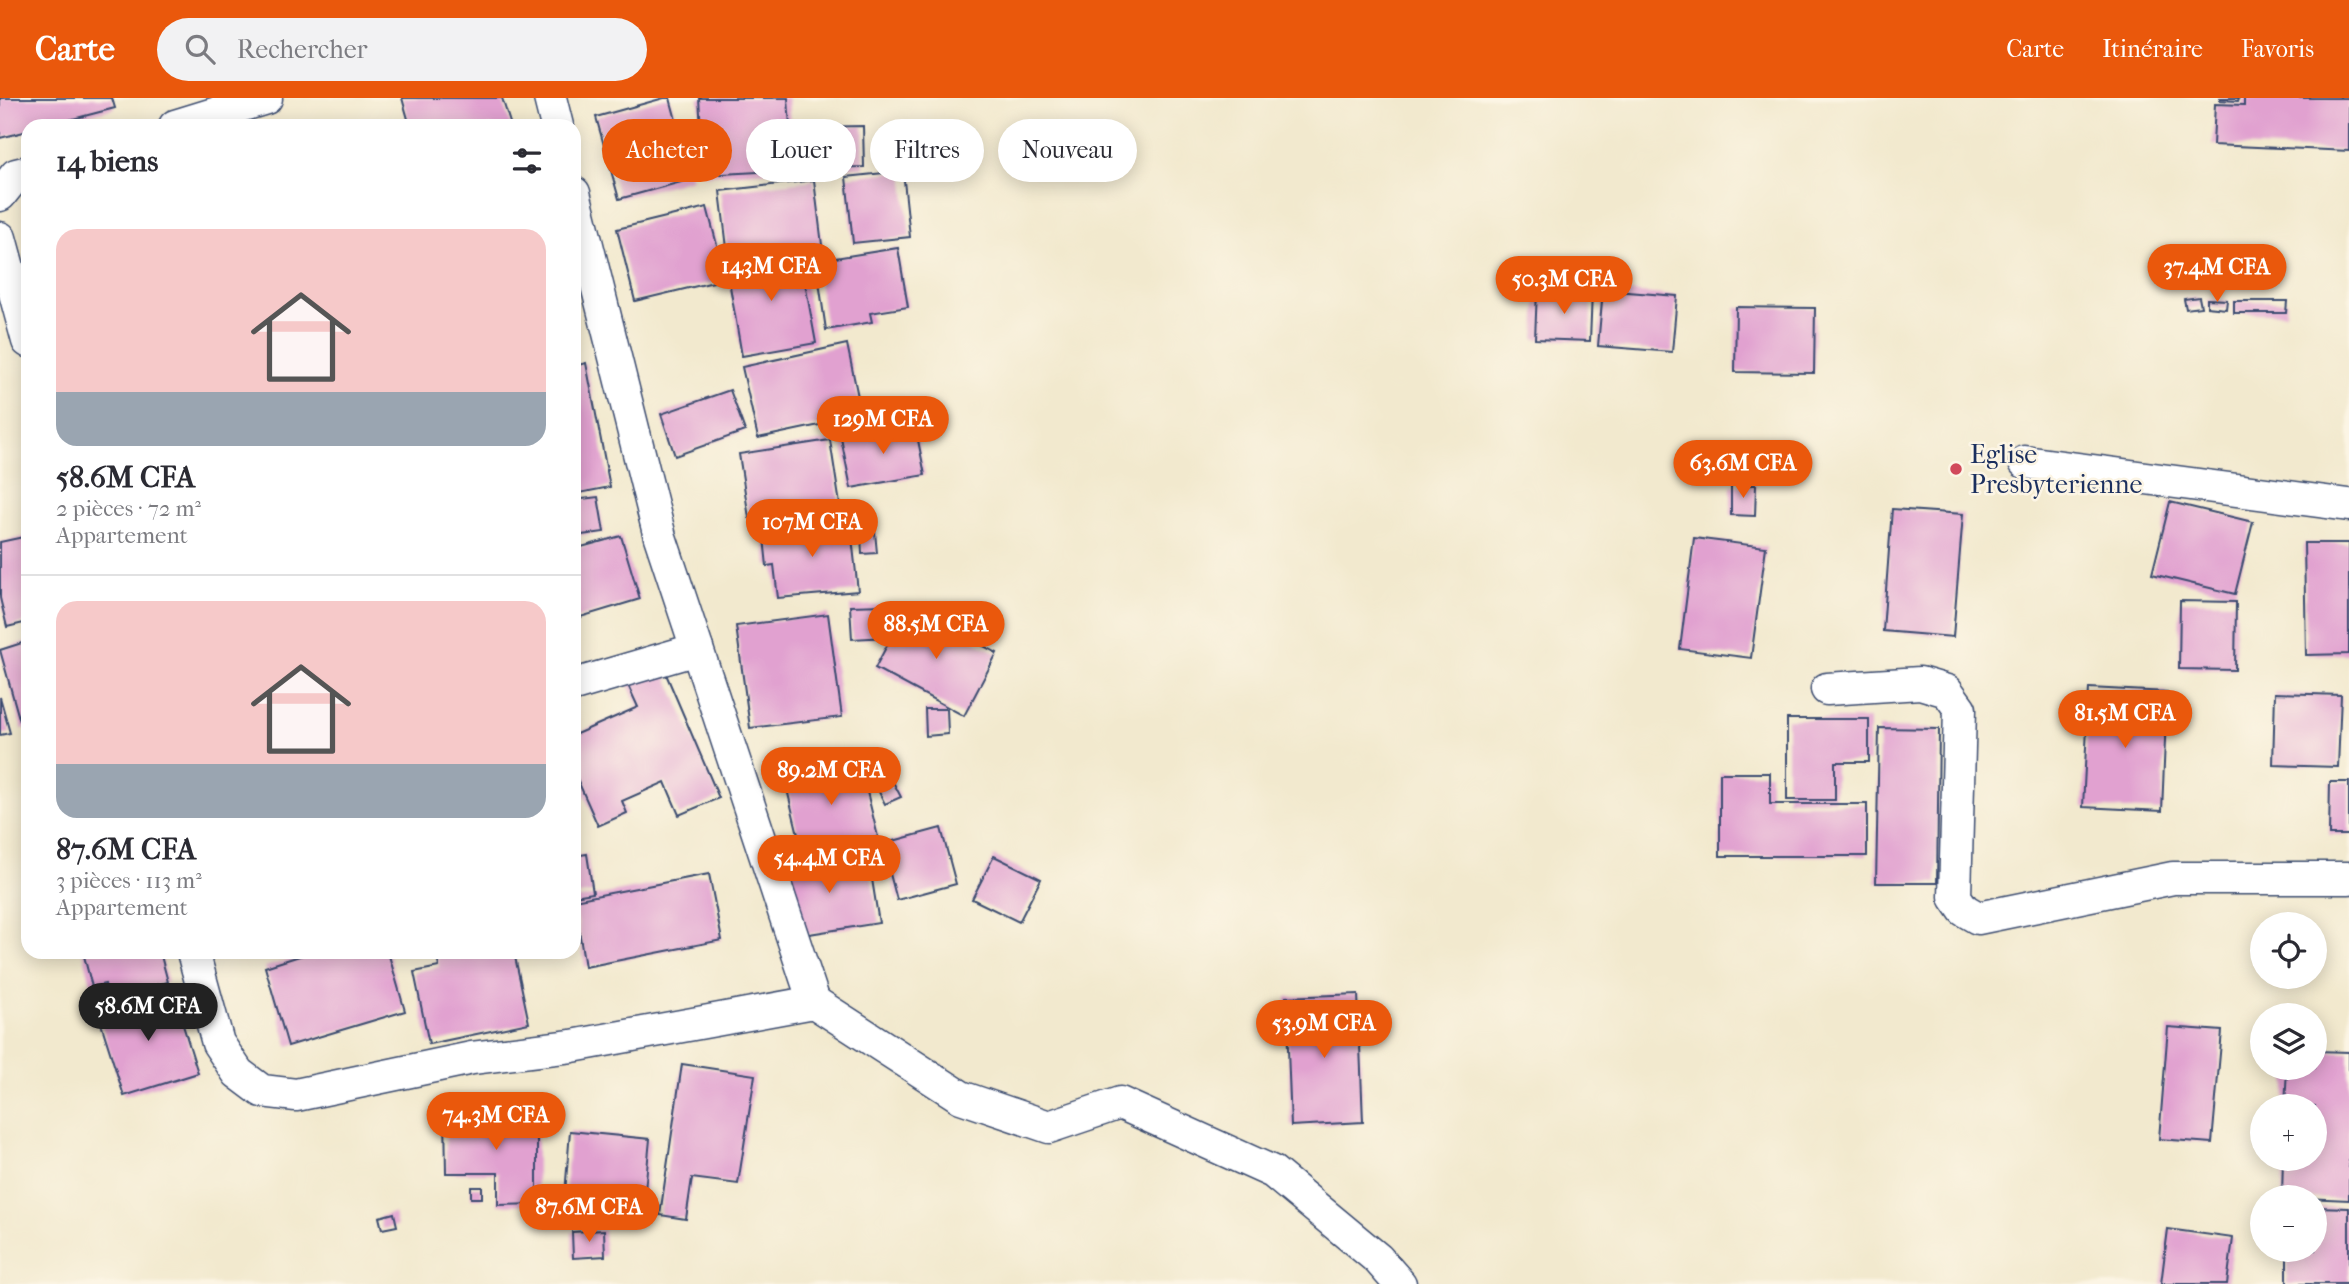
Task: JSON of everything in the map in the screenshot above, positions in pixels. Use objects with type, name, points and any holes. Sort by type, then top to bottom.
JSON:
[{"type":"street","points":[[198,119],[266,98]]},
{"type":"street","points":[[550,98],[555,119]]},
{"type":"street","points":[[0,195],[16,175],[21,174]]},
{"type":"street","points":[[581,221],[660,537],[814,1002],[961,1097],[1049,1127],[1120,1103],[1273,1172],[1378,1259],[1400,1284]]},
{"type":"street","points":[[0,238],[21,315]]},
{"type":"street","points":[[2025,462],[2349,505]]},
{"type":"street","points":[[581,683],[697,649]]},
{"type":"street","points":[[1827,689],[1920,683],[1947,691],[1960,709],[1955,897],[1964,910],[1978,918],[2174,878],[2349,878]]},
{"type":"street","points":[[195,959],[218,1043],[238,1073],[262,1091],[296,1096],[472,1058],[572,1046],[814,1002]]},
{"type":"building","points":[[0,98],[112,98],[115,108],[73,119],[21,119],[21,133],[0,138]]},
{"type":"building","points":[[402,98],[502,98],[509,119],[408,119]]},
{"type":"building","points":[[670,98],[676,119],[602,119],[602,138],[596,117]]},
{"type":"building","points":[[699,98],[788,98],[789,119],[746,119],[746,173],[732,173],[732,119],[700,119]]},
{"type":"building","points":[[2220,98],[2239,98],[2238,101]]},
{"type":"building","points":[[2244,98],[2349,98],[2349,151],[2213,145],[2215,104],[2244,105]]},
{"type":"building","points":[[856,126],[863,126],[864,167],[856,167]]},
{"type":"building","points":[[870,174],[870,182],[904,182],[910,237],[853,243],[847,182],[856,182],[856,176]]},
{"type":"building","points":[[614,182],[681,182],[619,199]]},
{"type":"building","points":[[814,182],[822,245],[728,256],[720,191]]},
{"type":"building","points":[[707,207],[726,279],[635,301],[617,229]]},
{"type":"building","points":[[898,248],[908,307],[870,313],[872,322],[826,330],[816,261]]},
{"type":"building","points":[[799,250],[816,343],[742,356],[726,263]]},
{"type":"building","points":[[1537,290],[1592,292],[1590,341],[1535,339]]},
{"type":"building","points":[[1603,290],[1677,296],[1672,352],[1598,346]]},
{"type":"building","points":[[2199,297],[2201,307],[2186,309],[2184,299]]},
{"type":"building","points":[[2207,299],[2227,300],[2226,309],[2207,307]]},
{"type":"building","points":[[2234,301],[2287,301],[2286,313],[2234,313]]},
{"type":"building","points":[[1736,307],[1815,308],[1814,373],[1735,372]]},
{"type":"building","points":[[847,344],[862,416],[758,438],[742,367]]},
{"type":"building","points":[[586,363],[610,487],[581,493],[581,364]]},
{"type":"building","points":[[730,390],[745,431],[675,456],[661,414]]},
{"type":"building","points":[[915,425],[925,475],[851,488],[841,438]]},
{"type":"building","points":[[830,440],[841,511],[772,522],[771,515],[749,518],[739,454]]},
{"type":"building","points":[[1731,485],[1756,485],[1755,516],[1731,515]]},
{"type":"building","points":[[598,497],[604,532],[581,535],[581,499]]},
{"type":"building","points":[[2170,502],[2253,522],[2235,594],[2152,574]]},
{"type":"building","points":[[1892,509],[1963,514],[1953,637],[1883,631]]},
{"type":"building","points":[[850,520],[858,591],[778,598],[774,565],[767,566],[763,528]]},
{"type":"building","points":[[875,532],[877,553],[862,554],[861,534]]},
{"type":"building","points":[[621,536],[640,599],[581,617],[581,547]]},
{"type":"building","points":[[21,538],[21,624],[7,627],[0,598],[0,542]]},
{"type":"building","points":[[1694,538],[1766,547],[1751,658],[1680,649]]},
{"type":"building","points":[[2304,543],[2349,543],[2349,654],[2306,655]]},
{"type":"building","points":[[2180,601],[2236,602],[2235,670],[2179,669]]},
{"type":"building","points":[[885,605],[887,637],[852,639],[850,606]]},
{"type":"building","points":[[908,606],[997,653],[964,716],[875,668]]},
{"type":"building","points":[[828,614],[842,717],[750,728],[736,626]]},
{"type":"building","points":[[21,643],[21,725],[0,650]]},
{"type":"building","points":[[663,667],[719,798],[679,815],[665,782],[622,801],[627,813],[598,826],[581,788],[581,732],[638,707],[627,683]]},
{"type":"building","points":[[2089,688],[2167,692],[2162,811],[2083,807]]},
{"type":"building","points":[[2275,693],[2341,695],[2338,767],[2273,765]]},
{"type":"building","points":[[0,697],[10,733],[0,735]]},
{"type":"building","points":[[925,709],[947,709],[948,734],[926,736]]},
{"type":"building","points":[[1787,719],[1869,719],[1869,762],[1835,762],[1835,800],[1787,800]]},
{"type":"building","points":[[1879,728],[1939,729],[1937,883],[1876,883]]},
{"type":"building","points":[[859,759],[878,837],[803,855],[784,777]]},
{"type":"building","points":[[883,763],[901,797],[885,804],[868,770]]},
{"type":"building","points":[[1720,773],[1770,773],[1770,804],[1867,804],[1867,856],[1720,856]]},
{"type":"building","points":[[2330,782],[2349,782],[2349,835],[2329,835]]},
{"type":"building","points":[[941,828],[956,884],[897,900],[882,844]]},
{"type":"building","points":[[587,854],[593,893],[581,895],[581,855]]},
{"type":"building","points":[[868,854],[879,923],[790,937],[779,868]]},
{"type":"building","points":[[994,856],[1041,879],[1019,922],[972,899]]},
{"type":"building","points":[[709,874],[722,940],[585,967],[581,943],[581,899]]},
{"type":"building","points":[[85,959],[162,959],[168,982],[108,997],[105,984],[92,987]]},
{"type":"building","points":[[290,959],[390,959],[405,1011],[288,1046],[265,967]]},
{"type":"building","points":[[437,959],[515,959],[529,1023],[429,1044],[414,972],[439,967]]},
{"type":"building","points":[[172,990],[198,1073],[124,1096],[98,1014]]},
{"type":"building","points":[[1358,994],[1363,1122],[1291,1126],[1286,997]]},
{"type":"building","points":[[2168,1027],[2222,1031],[2212,1143],[2159,1139]]},
{"type":"building","points":[[2327,1051],[2349,1052],[2349,1200],[2327,1199],[2327,1185],[2282,1185],[2283,1171],[2327,1171],[2327,1094],[2286,1094],[2286,1080],[2327,1080]]},
{"type":"building","points":[[682,1064],[755,1075],[738,1184],[692,1178],[686,1219],[660,1215]]},
{"type":"building","points":[[445,1114],[537,1114],[537,1204],[498,1205],[498,1173],[446,1173]]},
{"type":"building","points":[[570,1131],[650,1139],[643,1211],[607,1208],[608,1197],[565,1194]]},
{"type":"building","points":[[471,1187],[482,1187],[482,1198],[471,1198]]},
{"type":"building","points":[[2327,1207],[2349,1208],[2349,1284],[2287,1284],[2287,1262],[2327,1262]]},
{"type":"building","points":[[394,1213],[397,1226],[382,1229],[379,1217]]},
{"type":"building","points":[[2168,1229],[2233,1238],[2227,1284],[2161,1284]]},
{"type":"building","points":[[604,1230],[605,1256],[573,1258],[572,1232]]},
{"type":"place","name":"Eglise Presbyterienne","points":[[1956,469]]}]
